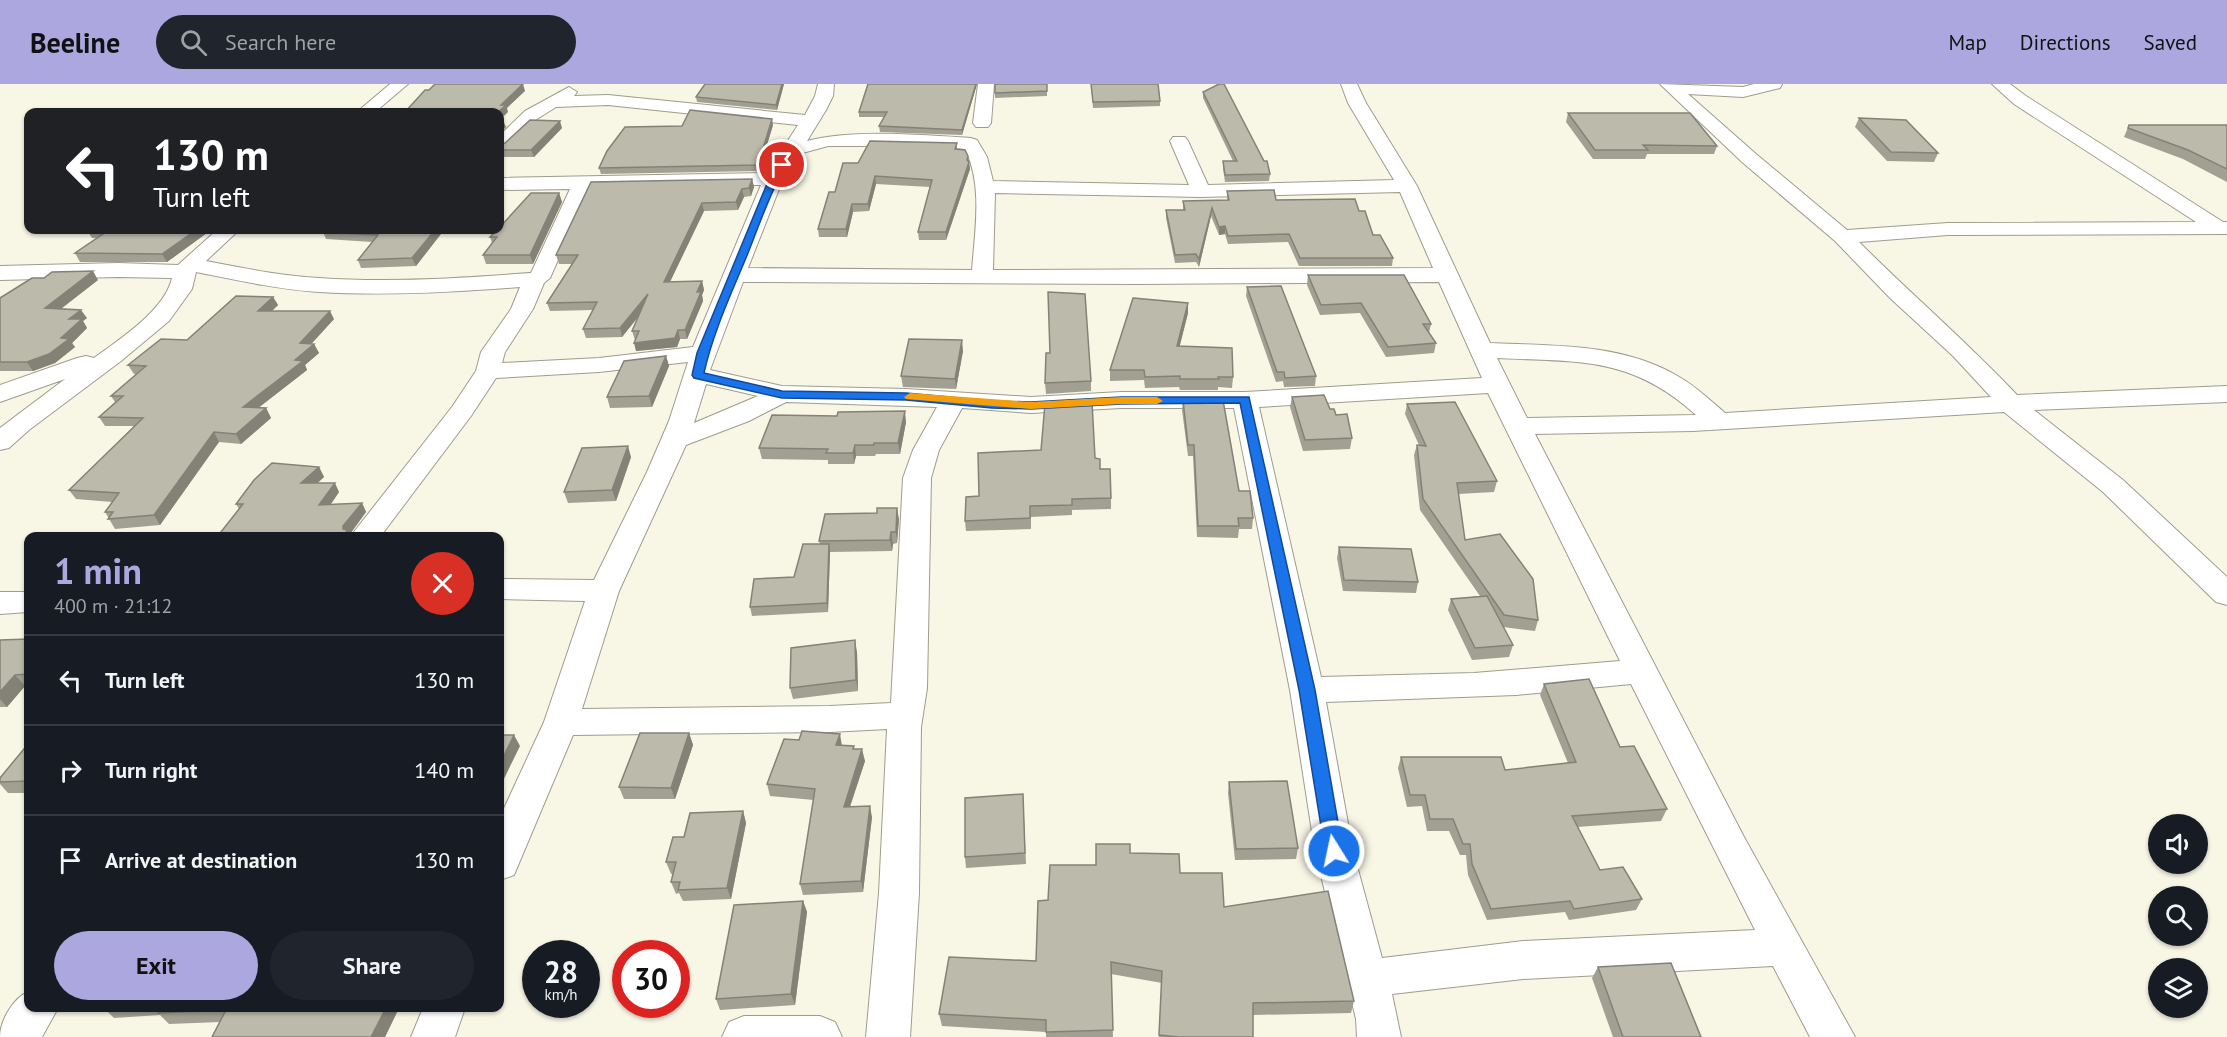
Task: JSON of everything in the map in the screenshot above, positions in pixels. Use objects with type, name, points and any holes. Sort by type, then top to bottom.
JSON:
[{"type":"street","points":[[370,108],[400,84]]},
{"type":"street","points":[[504,141],[531,115],[582,84]]},
{"type":"street","points":[[504,843],[507,827],[561,722],[604,591],[674,440],[700,364],[773,179],[824,96],[826,84]]},
{"type":"street","points":[[982,123],[986,84]]},
{"type":"street","points":[[1349,84],[1357,103],[1407,186],[1497,385],[1641,671],[1833,1037]]},
{"type":"street","points":[[1670,85],[1698,90],[1743,92],[1774,84]]},
{"type":"street","points":[[2000,84],[2020,100],[2223,228]]},
{"type":"street","points":[[1670,85],[1749,158],[1842,237],[1898,293],[1962,351],[2012,405],[2113,486],[2227,595]]},
{"type":"street","points":[[553,102],[608,100],[809,121]]},
{"type":"street","points":[[790,150],[828,141],[929,141],[971,144],[977,151],[986,198],[982,276]]},
{"type":"street","points":[[1179,141],[1201,191]]},
{"type":"street","points":[[504,184],[582,183],[638,179],[773,179]]},
{"type":"street","points":[[0,273],[187,268],[318,285],[445,285],[535,279],[539,278],[576,202],[582,183]]},
{"type":"street","points":[[984,187],[1201,191],[1407,186]]},
{"type":"street","points":[[1842,237],[1948,229],[2223,228]]},
{"type":"street","points":[[0,442],[60,393],[162,316],[181,289],[187,268],[225,234]]},
{"type":"street","points":[[735,275],[1447,275]]},
{"type":"street","points":[[369,532],[434,450],[488,370],[493,352],[522,309],[535,279]]},
{"type":"street","points":[[1482,350],[1561,354],[1634,364],[1674,384],[1718,421]]},
{"type":"street","points":[[0,394],[112,356]]},
{"type":"street","points":[[488,370],[599,365],[700,364],[782,394],[1031,405],[1121,400],[1245,400],[1497,385]]},
{"type":"street","points":[[0,382],[32,382]]},
{"type":"street","points":[[674,440],[732,418],[782,394]]},
{"type":"street","points":[[1518,426],[1718,421],[2227,394]]},
{"type":"street","points":[[888,1037],[900,893],[917,478],[926,450],[954,400]]},
{"type":"street","points":[[1245,400],[1307,690],[1334,851],[1377,1019],[1379,1037]]},
{"type":"street","points":[[504,589],[604,591]]},
{"type":"street","points":[[0,603],[24,602]]},
{"type":"street","points":[[1307,690],[1397,689],[1546,681],[1641,671]]},
{"type":"street","points":[[561,722],[830,719],[906,715]]},
{"type":"street","points":[[1367,979],[1413,970],[1521,959],[1785,947]]},
{"type":"street","points":[[16,1037],[33,1012]]},
{"type":"street","points":[[434,1037],[443,1012]]},
{"type":"street","points":[[744,1037],[820,1037]]},
{"type":"building","points":[[435,84],[523,84],[501,105],[506,105],[503,108],[409,108],[425,90],[429,90]]},
{"type":"building","points":[[705,84],[782,84],[776,105],[696,97]]},
{"type":"building","points":[[868,84],[976,84],[962,130],[879,126],[887,112],[859,112]]},
{"type":"building","points":[[995,84],[1047,84],[1047,91],[995,93]]},
{"type":"building","points":[[1091,84],[1158,84],[1160,101],[1093,102]]},
{"type":"building","points":[[1224,84],[1264,161],[1267,161],[1270,174],[1225,175],[1223,161],[1237,161],[1203,92]]},
{"type":"building","points":[[690,110],[772,119],[758,165],[599,168],[607,151],[625,127],[682,126]]},
{"type":"building","points":[[1568,113],[1690,113],[1717,146],[1643,145],[1648,150],[1595,150]]},
{"type":"building","points":[[1859,118],[1906,120],[1938,153],[1891,152]]},
{"type":"building","points":[[530,120],[560,121],[531,150],[504,150],[505,143]]},
{"type":"building","points":[[2129,125],[2227,125],[2227,169],[2188,150],[2128,128]]},
{"type":"building","points":[[870,141],[957,143],[955,149],[965,150],[969,162],[946,232],[918,232],[932,180],[875,176],[868,204],[852,204],[846,229],[818,229],[829,192],[835,192],[843,163],[858,163]]},
{"type":"building","points":[[752,179],[749,188],[742,189],[736,202],[702,203],[664,282],[702,281],[697,292],[701,292],[685,330],[678,330],[675,338],[634,343],[639,331],[632,331],[648,294],[620,328],[583,329],[597,302],[547,303],[578,255],[556,255],[591,182]]},
{"type":"building","points":[[1274,190],[1276,200],[1355,199],[1359,211],[1365,211],[1373,235],[1380,235],[1393,258],[1300,258],[1289,234],[1228,236],[1225,226],[1219,227],[1212,208],[1199,259],[1196,254],[1175,255],[1166,210],[1185,210],[1183,201],[1229,200],[1227,191]]},
{"type":"building","points":[[531,193],[559,193],[530,255],[483,255],[497,237],[490,237],[493,234],[504,234],[504,223]]},
{"type":"building","points":[[103,234],[190,234],[162,254],[75,253]]},
{"type":"building","points":[[360,234],[432,234],[412,258],[358,260],[378,235]]},
{"type":"building","points":[[93,271],[45,308],[81,310],[69,319],[82,319],[61,338],[69,339],[49,354],[27,362],[0,362],[0,298],[32,278],[44,278],[52,272]]},
{"type":"building","points":[[1308,275],[1404,275],[1431,324],[1423,324],[1436,343],[1388,347],[1361,303],[1321,305]]},
{"type":"building","points":[[1281,286],[1316,376],[1285,378],[1284,372],[1277,372],[1247,287]]},
{"type":"building","points":[[1048,292],[1085,294],[1091,381],[1045,383],[1046,353],[1050,353]]},
{"type":"building","points":[[236,296],[273,297],[258,311],[330,311],[300,343],[314,344],[295,360],[303,361],[243,407],[266,408],[236,434],[214,432],[154,515],[108,519],[113,512],[105,512],[119,493],[69,490],[143,418],[99,417],[123,396],[111,396],[146,366],[128,365],[161,339],[187,340]]},
{"type":"building","points":[[1133,298],[1188,303],[1177,346],[1232,348],[1233,377],[1180,379],[1180,376],[1145,377],[1144,370],[1110,370]]},
{"type":"building","points":[[909,339],[962,340],[955,379],[901,376]]},
{"type":"building","points":[[666,356],[649,396],[607,397],[624,361]]},
{"type":"building","points":[[1324,395],[1330,409],[1334,409],[1336,415],[1347,414],[1352,438],[1305,440],[1292,397]]},
{"type":"building","points":[[1183,400],[1223,400],[1239,491],[1250,491],[1253,518],[1238,518],[1239,526],[1198,526],[1194,445],[1188,445]]},
{"type":"building","points":[[1092,402],[1095,458],[1100,459],[1100,469],[1110,469],[1111,498],[1072,499],[1072,505],[1030,506],[1030,518],[965,521],[966,497],[979,496],[978,453],[1041,450],[1045,404]]},
{"type":"building","points":[[1455,402],[1497,481],[1457,483],[1465,540],[1500,534],[1533,579],[1538,620],[1504,615],[1423,499],[1417,445],[1426,446],[1407,404]]},
{"type":"building","points":[[905,411],[898,443],[855,445],[853,453],[826,453],[828,449],[759,448],[772,415],[837,416],[838,412]]},
{"type":"building","points":[[628,446],[612,490],[564,492],[582,448]]},
{"type":"building","points":[[272,463],[319,467],[301,483],[335,483],[319,505],[362,503],[343,526],[343,529],[347,530],[346,532],[221,532],[243,504],[236,504],[254,480]]},
{"type":"building","points":[[877,508],[897,508],[896,532],[891,532],[890,540],[819,541],[825,514],[877,513]]},
{"type":"building","points":[[803,544],[829,544],[827,603],[750,607],[754,579],[794,577]]},
{"type":"building","points":[[1339,547],[1411,549],[1418,582],[1344,580]]},
{"type":"building","points":[[1487,596],[1513,645],[1475,648],[1451,599]]},
{"type":"building","points":[[24,639],[24,674],[15,675],[0,692],[0,640]]},
{"type":"building","points":[[855,640],[856,680],[790,688],[791,648]]},
{"type":"building","points":[[1589,679],[1620,747],[1634,746],[1667,809],[1572,816],[1600,870],[1623,867],[1642,899],[1574,909],[1570,901],[1491,909],[1472,864],[1470,844],[1463,844],[1453,819],[1430,819],[1425,795],[1410,795],[1401,757],[1501,757],[1505,770],[1576,762],[1544,684]]},
{"type":"building","points":[[802,731],[840,734],[836,745],[862,749],[844,807],[870,806],[861,881],[800,884],[815,789],[767,784],[784,739],[799,740]]},
{"type":"building","points":[[640,733],[689,733],[671,788],[619,787]]},
{"type":"building","points":[[504,735],[514,735],[504,756]]},
{"type":"building","points":[[24,749],[24,781],[0,782],[0,778]]},
{"type":"building","points":[[1287,781],[1298,848],[1236,849],[1229,782]]},
{"type":"building","points":[[1023,794],[1025,853],[965,857],[965,798]]},
{"type":"building","points":[[743,811],[727,888],[678,890],[680,882],[671,882],[676,862],[666,862],[673,837],[684,837],[690,813]]},
{"type":"building","points":[[1096,844],[1130,844],[1130,853],[1179,854],[1180,873],[1222,873],[1224,907],[1328,891],[1354,1001],[1253,1003],[1253,1037],[1159,1035],[1162,971],[1111,962],[1113,1030],[1046,1032],[1046,1020],[939,1014],[949,957],[1036,961],[1038,901],[1048,900],[1050,865],[1096,865]]},
{"type":"building","points":[[803,901],[791,994],[716,999],[734,905]]},
{"type":"building","points":[[1671,963],[1701,1037],[1623,1037],[1598,967]]},
{"type":"building","points":[[225,1012],[384,1012],[371,1037],[212,1037]]},
{"type":"slow traffic","points":[[910,397],[1031,405],[1121,400],[1157,401]]},
{"type":"route","points":[[782,165],[773,179],[738,264],[703,353],[698,375],[761,391],[804,396],[906,397],[1031,405],[1121,400],[1245,400],[1307,690],[1334,851]]}]
